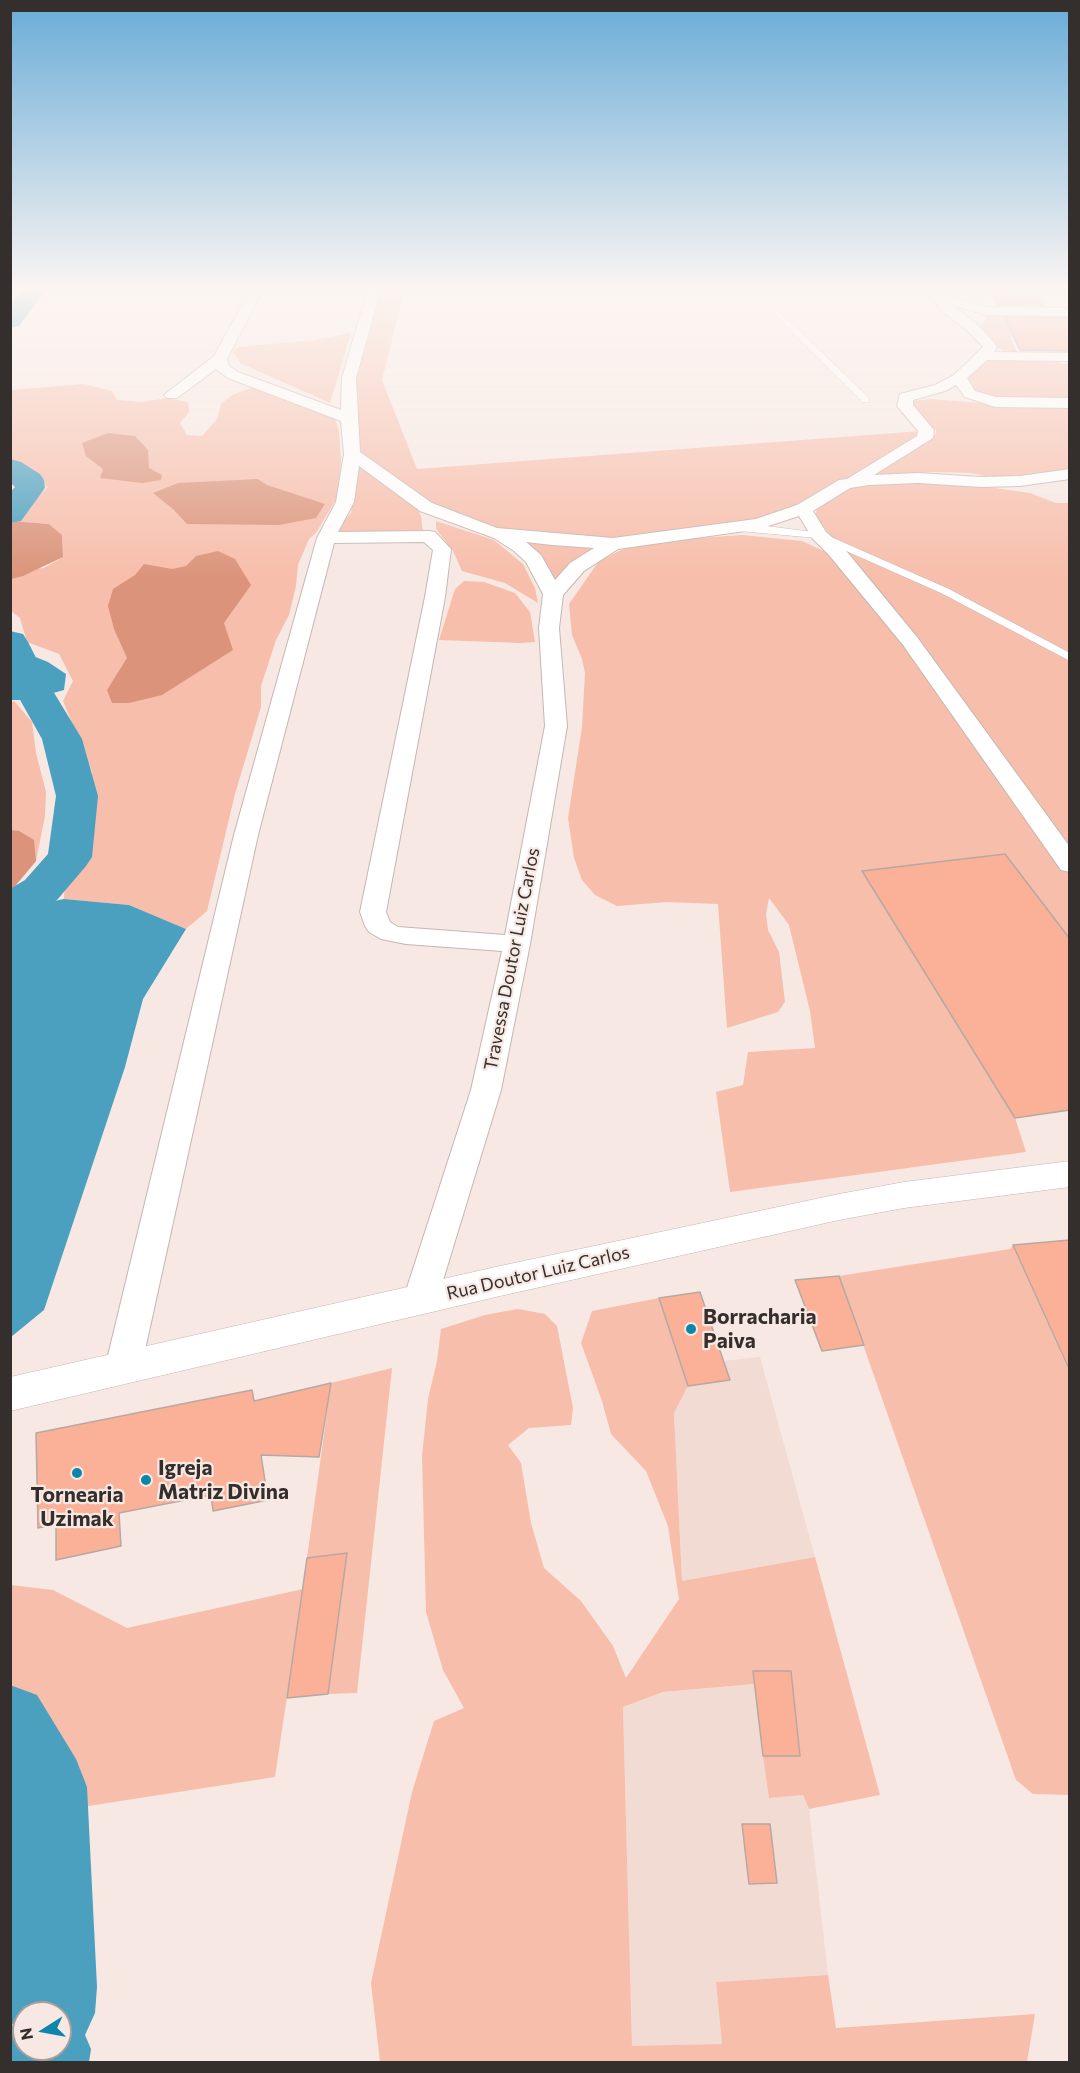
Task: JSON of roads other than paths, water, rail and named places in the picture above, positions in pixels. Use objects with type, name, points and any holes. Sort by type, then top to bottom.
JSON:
[{"type":"main road","name":"Rua Doutor Luiz Carlos","points":[[10,1394],[839,1207],[915,1193],[1070,1174]]},
{"type":"street","points":[[172,396],[187,385]]},
{"type":"street","points":[[259,385],[349,418]]},
{"type":"street","points":[[123,1368],[246,835],[326,538],[345,502],[352,454],[349,385]]},
{"type":"street","points":[[494,533],[613,544],[759,524],[803,508],[925,438],[926,430],[904,406],[905,397],[946,385]]},
{"type":"street","points":[[964,385],[970,394],[995,402],[1070,403]]},
{"type":"street","points":[[352,454],[426,507],[494,533],[521,547],[534,559],[551,602]]},
{"type":"street","points":[[845,484],[918,478],[981,482],[1020,481],[1070,474]]},
{"type":"street","points":[[426,507],[429,536],[442,549],[435,597],[374,912],[378,926],[390,933],[517,944]]},
{"type":"street","points":[[803,508],[819,535],[836,551],[910,641],[1070,865]]},
{"type":"street","points":[[326,538],[429,536]]},
{"type":"street","points":[[551,602],[577,567],[613,544]]},
{"type":"street","name":"Travessa Doutor Luiz Carlos","points":[[420,1300],[486,1090],[517,944],[556,726],[551,602]]},
{"type":"lane","points":[[850,385],[866,400]]},
{"type":"lane","points":[[736,528],[819,535],[945,591],[1070,658]]},
{"type":"water","points":[[28,654],[48,662],[66,674],[64,690],[28,700],[11,700],[11,659]]},
{"type":"water","points":[[64,899],[129,905],[186,929],[143,999],[125,1067],[44,1310],[11,1337],[11,910]]},
{"type":"waterway","points":[[10,468],[29,480],[30,488],[10,514]]},
{"type":"waterway","points":[[10,642],[34,691],[62,739],[77,796],[70,857],[41,890],[10,908]]},
{"type":"waterway","points":[[10,1721],[48,1787],[54,1987],[52,2001]]},
{"type":"place","name":"Borracharia Paiva","points":[[691,1329]]},
{"type":"place","name":"Tornearia Uzimak","points":[[77,1473]]},
{"type":"place","name":"Igreja Matriz Divina","points":[[146,1480]]}]
